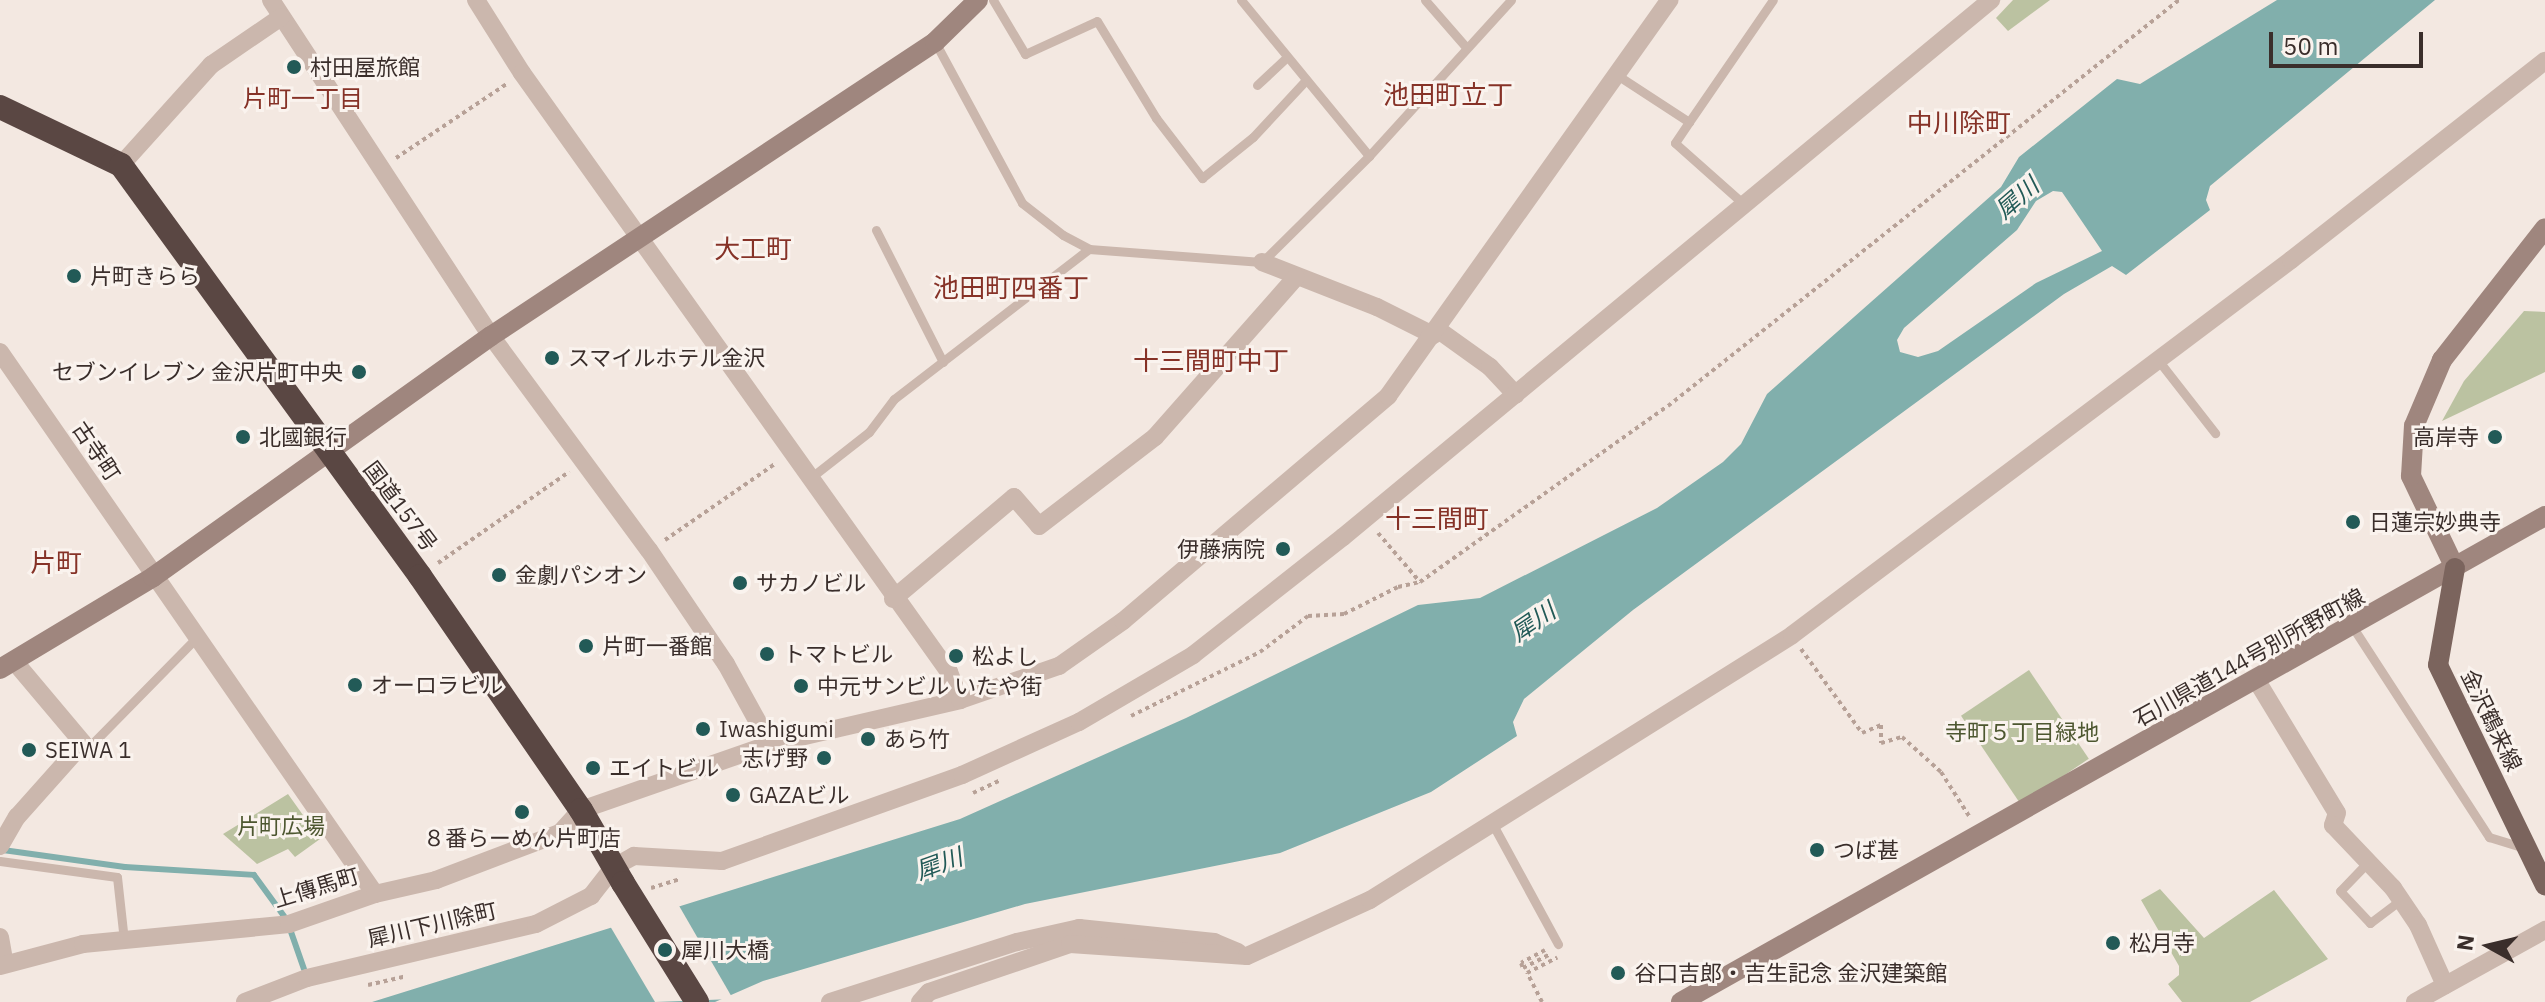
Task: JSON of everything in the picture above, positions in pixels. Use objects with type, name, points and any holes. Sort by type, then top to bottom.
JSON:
[{"type":"highway","name":"国道157号","points":[[0,107],[121,165],[420,576],[581,810],[697,1002]]},
{"type":"main road","name":"金沢鶴来線","points":[[2455,568],[2438,665],[2545,885]]},
{"type":"street","points":[[271,0],[491,336],[649,550],[726,664],[770,744]]},
{"type":"street","points":[[476,0],[522,73],[893,599],[949,672],[960,700]]},
{"type":"street","points":[[0,845],[17,817],[83,743],[7,665],[153,577],[491,336],[935,42],[978,0]]},
{"type":"street","points":[[581,810],[770,744],[960,700],[1059,666],[1123,621],[1388,396],[1669,0]]},
{"type":"street","points":[[619,875],[648,854],[722,861],[962,775],[1079,722],[1193,655],[1365,519],[1991,0]]},
{"type":"street","points":[[121,165],[211,65],[281,17]]},
{"type":"street","points":[[920,1002],[929,992],[1070,944],[1195,957],[1247,956],[1370,900],[1792,635],[2158,360],[2545,61]]},
{"type":"street","points":[[2455,568],[2411,476],[2414,426],[2442,360],[2545,228]]},
{"type":"street","points":[[1262,262],[1435,332],[1490,367],[1516,395]]},
{"type":"street","points":[[893,599],[1014,497],[1039,526],[1155,437],[1296,277]]},
{"type":"street","name":"古寺町","points":[[1,357],[375,894]]},
{"type":"street","name":"石川県道144号別所野町線","points":[[1681,1002],[2257,681],[2545,516]]},
{"type":"street","points":[[2257,681],[2337,813],[2333,825],[2401,900],[2445,985]]},
{"type":"street","name":"上傳馬町","points":[[2,965],[83,944],[289,924],[375,894],[436,880],[560,833],[581,810]]},
{"type":"street","name":"犀川下川除町","points":[[245,1002],[307,978],[536,924],[591,896],[619,875]]},
{"type":"street","points":[[830,1002],[1017,942],[1079,928],[1214,942],[1247,956]]},
{"type":"street","points":[[2415,1002],[2545,930]]},
{"type":"street","points":[[0,937],[2,965]]},
{"type":"lane","points":[[993,0],[1025,54],[1097,21],[1156,118],[1202,178],[1253,137],[1306,80]]},
{"type":"lane","points":[[1241,0],[1369,156]]},
{"type":"lane","points":[[1425,0],[1465,46]]},
{"type":"lane","points":[[935,42],[1022,203],[1089,249],[1262,262],[1369,156],[1465,46],[1511,0]]},
{"type":"lane","points":[[1746,206],[1675,143],[1773,0]]},
{"type":"lane","points":[[1257,85],[1287,57]]},
{"type":"lane","points":[[1617,75],[1689,122]]},
{"type":"lane","points":[[876,230],[943,362]]},
{"type":"lane","points":[[809,479],[869,432],[894,399],[1089,249]]},
{"type":"lane","points":[[2158,360],[2215,433]]},
{"type":"lane","points":[[2352,626],[2489,837],[2527,848]]},
{"type":"lane","points":[[83,743],[89,747],[197,636]]},
{"type":"lane","points":[[1492,823],[1560,949]]},
{"type":"lane","points":[[0,861],[117,877],[124,940]]},
{"type":"lane","points":[[2368,862],[2340,891],[2370,923],[2401,900]]},
{"type":"path","points":[[381,169],[522,73]]},
{"type":"path","points":[[649,550],[792,453]]},
{"type":"path","points":[[420,576],[584,461]]},
{"type":"path","points":[[1365,519],[1420,582]]},
{"type":"path","points":[[1792,635],[1862,733],[1881,725],[1881,743],[1902,737],[1941,772],[1969,816]]},
{"type":"path","points":[[1560,949],[1523,968],[1521,963],[1560,949]]},
{"type":"path","points":[[1542,1002],[1527,973],[1560,949]]},
{"type":"path","points":[[1535,969],[1538,975]]},
{"type":"green space","points":[[2013,0],[2050,0],[2008,31],[1996,18]]},
{"type":"green space","points":[[2524,311],[2545,312],[2545,372],[2442,421],[2464,381]]},
{"type":"green space","name":"寺町５丁目緑地","points":[[2029,670],[2089,759],[2021,805],[1961,716]]},
{"type":"green space","name":"片町広場","points":[[288,794],[320,839],[295,857],[288,849],[257,864],[223,834]]},
{"type":"green space","points":[[2160,889],[2204,938],[2274,890],[2328,959],[2250,1002],[2182,1002],[2168,984],[2179,975],[2179,966],[2141,900]]},
{"type":"water","name":"犀川","points":[[2277,0],[2435,0],[2210,186],[2206,200],[2210,210],[2126,275],[2112,266],[2064,294],[1633,610],[1524,699],[1513,722],[1517,736],[1431,792],[1280,853],[1025,904],[763,981],[715,1002],[372,1002],[960,819],[1186,718],[1418,605],[1480,598],[1657,508],[1723,462],[1741,444],[1767,394],[2001,187],[2019,157],[2117,79],[2140,84]],"holes":[[[2053,191],[2062,192],[2102,251],[2036,283],[1938,351],[1918,357],[1900,352],[1897,340],[1904,328],[2017,230],[2036,201]]]},
{"type":"pier","name":"犀川大橋","points":[[678,904],[733,999],[655,1002],[610,926]]},
{"type":"waterway","points":[[3,850],[125,867],[254,875],[284,916]]},
{"type":"waterway","points":[[290,929],[304,969]]},
{"type":"place","name":"村田屋旅館","points":[[294,67]]},
{"type":"place","name":"片町きらら","points":[[74,276]]},
{"type":"place","name":"スマイルホテル金沢","points":[[552,358]]},
{"type":"place","name":"セブンイレブン 金沢片町中央","points":[[359,372]]},
{"type":"place","name":"北國銀行","points":[[243,437]]},
{"type":"place","name":"高岸寺","points":[[2495,437]]},
{"type":"place","name":"日蓮宗妙典寺","points":[[2353,522]]},
{"type":"place","name":"伊藤病院","points":[[1283,549]]},
{"type":"place","name":"金劇パシオン","points":[[499,575]]},
{"type":"place","name":"サカノビル","points":[[740,583]]},
{"type":"place","name":"片町一番館","points":[[586,646]]},
{"type":"place","name":"トマトビル","points":[[767,654]]},
{"type":"place","name":"松よし","points":[[956,656]]},
{"type":"place","name":"オーロラビル","points":[[355,685]]},
{"type":"place","name":"中元サンビル いたや街","points":[[801,686]]},
{"type":"place","name":"Iwashigumi","points":[[703,729]]},
{"type":"place","name":"あら竹","points":[[868,739]]},
{"type":"place","name":"SEIWA 1","points":[[29,750]]},
{"type":"place","name":"志げ野","points":[[824,758]]},
{"type":"place","name":"エイトビル","points":[[593,768]]},
{"type":"place","name":"GAZAビル","points":[[733,795]]},
{"type":"place","name":"８番らーめん片町店","points":[[522,812]]},
{"type":"place","name":"つば甚","points":[[1817,850]]},
{"type":"place","name":"松月寺","points":[[2113,943]]},
{"type":"place","name":"犀川大橋","points":[[665,950]]},
{"type":"place","name":"谷口吉郎・吉生記念 金沢建築館","points":[[1618,973]]},
{"type":"district","name":"池田町立丁","points":[[1448,95]]},
{"type":"district","name":"片町一丁目","points":[[303,99]]},
{"type":"district","name":"中川除町","points":[[1959,123]]},
{"type":"district","name":"大工町","points":[[753,249]]},
{"type":"district","name":"池田町四番丁","points":[[1011,288]]},
{"type":"district","name":"十三間町中丁","points":[[1211,361]]},
{"type":"district","name":"十三間町","points":[[1437,519]]},
{"type":"district","name":"片町","points":[[56,563]]}]
